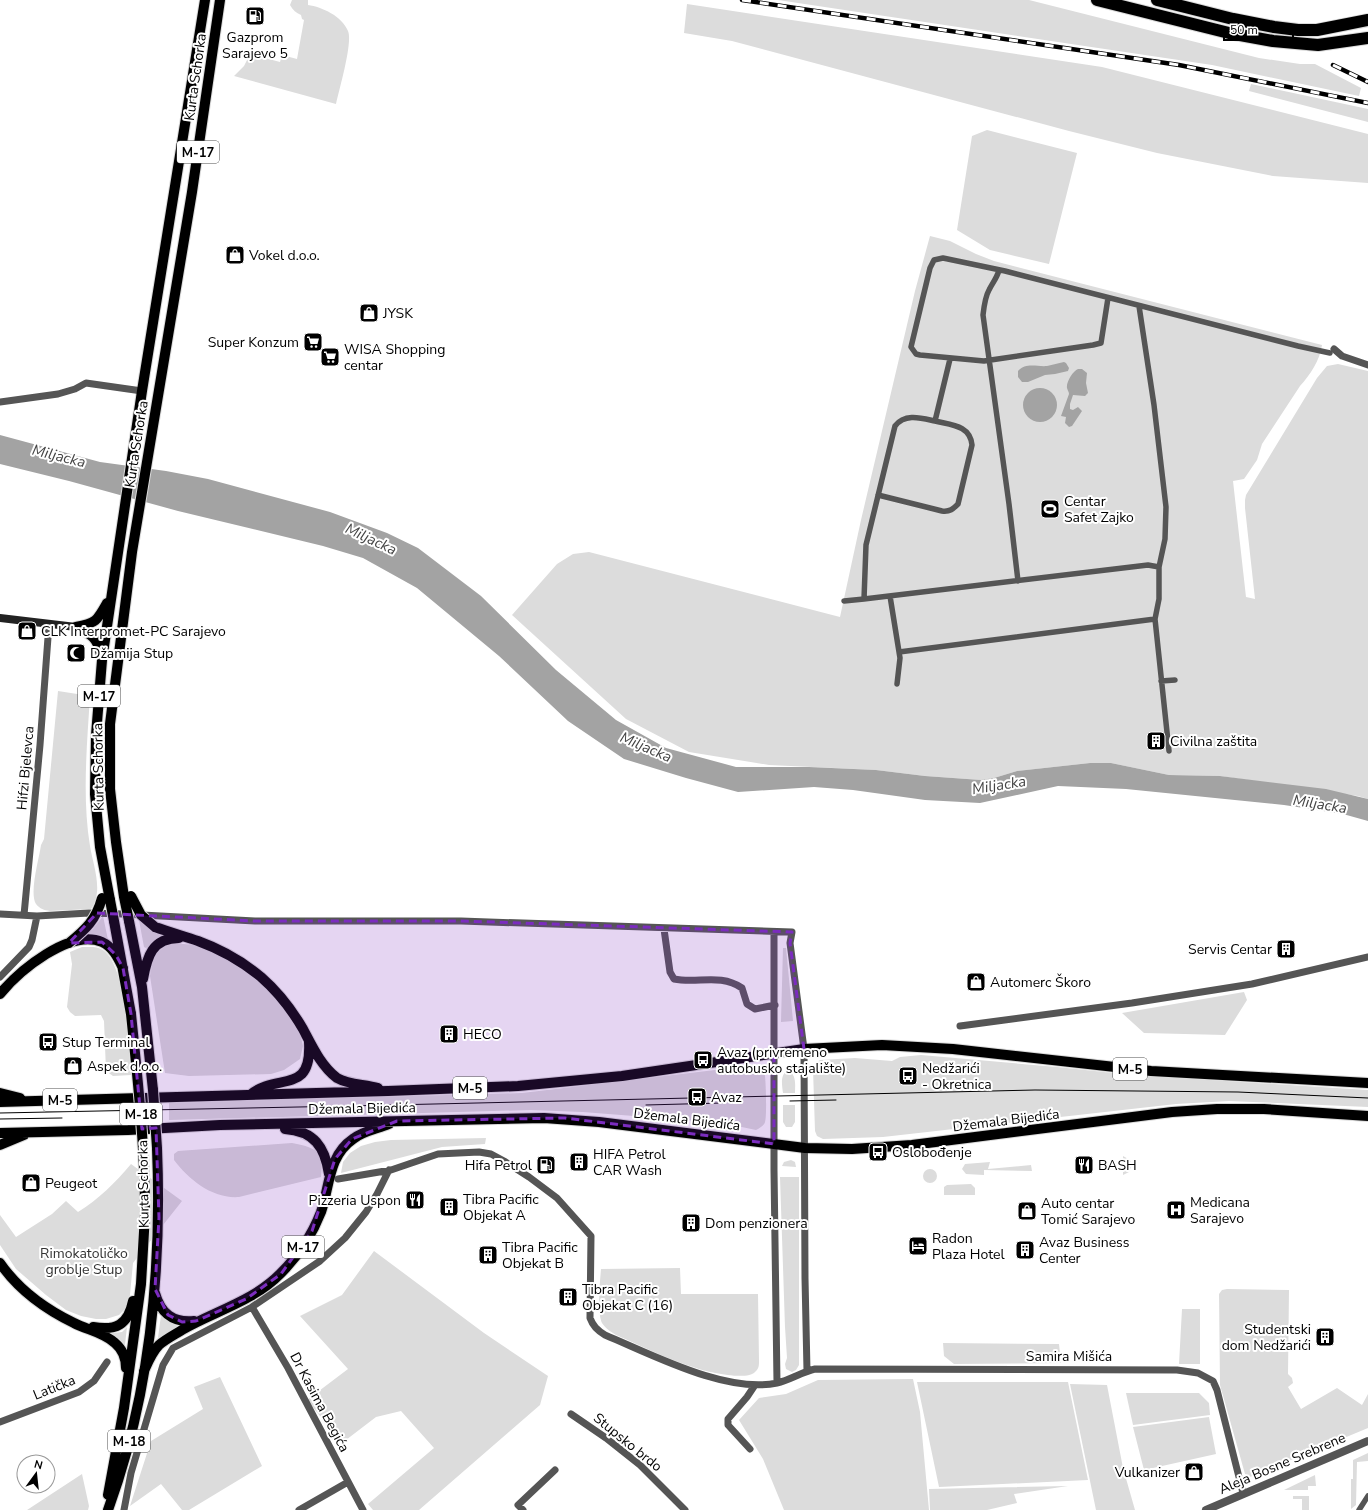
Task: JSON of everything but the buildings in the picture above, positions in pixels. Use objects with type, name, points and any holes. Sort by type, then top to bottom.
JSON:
[{"type":"highway","points":[[1097,0],[1229,33],[1273,41],[1318,45],[1368,38]]},
{"type":"highway","points":[[1157,0],[1233,19],[1298,30],[1317,30],[1339,27],[1368,20]]},
{"type":"main road","name":"Kurta Schorka","points":[[107,1510],[123,1416],[126,1384],[141,1284],[145,1214],[140,1092],[131,1014],[123,968],[114,922],[106,899],[95,794],[96,735],[102,660],[110,598],[204,0]]},
{"type":"main road","name":"Kurta Schorka","points":[[107,1510],[126,1454],[140,1395],[154,1289],[159,1218],[157,1148],[145,1012],[142,987],[129,921],[128,896],[122,882],[110,789],[110,724],[130,568],[192,192],[220,0]]},
{"type":"main road","points":[[0,618],[76,627],[92,624],[100,616],[110,598]]},
{"type":"main road","points":[[76,627],[87,632],[97,640],[102,660]]},
{"type":"main road","points":[[128,896],[141,915],[155,927],[185,938],[199,941],[228,955],[260,976],[293,1014],[324,1064],[338,1078],[348,1082],[372,1086],[388,1092]]},
{"type":"main road","points":[[70,943],[91,923],[106,899]]},
{"type":"main road","points":[[142,987],[145,964],[153,948],[167,939],[185,938]]},
{"type":"main road","points":[[0,994],[19,974],[35,961],[70,943],[85,940],[102,942],[109,946],[123,968]]},
{"type":"main road","points":[[249,1096],[262,1087],[291,1081],[298,1078],[303,1073],[308,1059],[309,1042]]},
{"type":"main road","name":"Džemala Bijedića","points":[[0,1102],[388,1092],[518,1086],[589,1080],[804,1049],[882,1045],[924,1046],[1150,1070],[1368,1083]]},
{"type":"main road","points":[[0,1093],[30,1101]]},
{"type":"main road","name":"Džemala Bijedića","points":[[0,1133],[237,1125],[508,1118],[565,1118],[805,1148],[872,1148],[912,1145],[1172,1112],[1217,1109],[1272,1110],[1368,1116]]},
{"type":"main road","points":[[334,1177],[335,1159],[340,1151],[352,1139],[360,1134],[397,1121]]},
{"type":"main road","name":"M-17","points":[[154,1289],[162,1307],[168,1315],[182,1322],[196,1321],[249,1303],[281,1274],[304,1245],[320,1213],[334,1177],[323,1151],[309,1136],[298,1130],[237,1125]]},
{"type":"main road","points":[[0,1145],[27,1133]]},
{"type":"main road","points":[[0,1263],[24,1290],[41,1304],[75,1324],[105,1336],[115,1343],[126,1359],[126,1384]]},
{"type":"main road","points":[[75,1324],[108,1328],[117,1326],[127,1318],[131,1311],[135,1294],[141,1284]]},
{"type":"main road","points":[[144,1371],[151,1357],[161,1344],[196,1321]]},
{"type":"street","points":[[1108,298],[1101,343],[1093,345],[988,360],[920,356],[916,354],[911,346],[932,263],[934,260],[944,258],[999,270],[1108,298],[1139,306],[1332,351],[1368,365]]},
{"type":"street","points":[[999,270],[997,278],[987,292],[984,306],[984,324],[1018,581]]},
{"type":"street","points":[[1139,306],[1154,405],[1165,497],[1165,539],[1159,567],[1159,599],[1155,619],[1169,751]]},
{"type":"street","points":[[935,421],[950,358]]},
{"type":"street","points":[[0,402],[58,394],[75,389],[86,383],[142,391]]},
{"type":"street","points":[[864,599],[866,545],[878,495],[895,426],[902,419],[920,418],[962,428],[968,433],[971,438],[972,445],[958,504],[953,509],[948,512],[942,511],[878,495]]},
{"type":"street","points":[[844,600],[864,599],[1148,565],[1159,567]]},
{"type":"street","points":[[890,596],[899,652],[897,684]]},
{"type":"street","points":[[899,652],[1155,619]]},
{"type":"street","name":"Hifzi Bjelevca","points":[[24,915],[40,745],[49,624]]},
{"type":"street","points":[[1161,681],[1176,680]]},
{"type":"street","points":[[0,914],[36,916],[123,914],[255,921],[461,921],[774,933],[792,932],[790,943],[804,1049],[807,1371]]},
{"type":"street","points":[[0,977],[30,947],[34,935],[36,916]]},
{"type":"street","points":[[664,929],[670,972],[674,979],[680,981],[720,979],[730,981],[742,988],[747,1004],[755,1009],[775,1005]]},
{"type":"street","points":[[774,933],[774,1144],[777,1383]]},
{"type":"street","points":[[960,1026],[1132,1003],[1252,984],[1368,957]]},
{"type":"street","name":"Samira Mišića","points":[[334,1177],[389,1170],[438,1154],[479,1152],[491,1154],[542,1186],[557,1198],[591,1236],[590,1318],[597,1330],[605,1335],[699,1374],[718,1379],[755,1385],[777,1383],[814,1369],[1104,1369],[1177,1370],[1198,1373],[1213,1381],[1217,1390],[1243,1493]]},
{"type":"street","points":[[124,1510],[131,1473],[160,1373],[173,1348],[320,1260],[345,1238],[366,1212],[378,1194],[389,1170]]},
{"type":"street","name":"Dr Kasima Begića","points":[[249,1303],[288,1368],[348,1482],[360,1509]]},
{"type":"street","name":"Latička","points":[[0,1422],[79,1392],[94,1381],[108,1362]]},
{"type":"street","points":[[750,1449],[727,1422],[755,1385]]},
{"type":"street","name":"Stupsko brdo","points":[[571,1414],[606,1438],[640,1465],[685,1510]]},
{"type":"street","name":"Aleja Bosne Srebrene","points":[[1206,1510],[1368,1441]]},
{"type":"street","points":[[523,1510],[518,1505],[555,1470]]},
{"type":"street","points":[[299,1510],[348,1482]]},
{"type":"street","points":[[1359,1510],[1368,1496]]},
{"type":"highlighted area","points":[[97,913],[255,921],[461,921],[792,932],[790,943],[804,1049],[774,1053],[774,1144],[565,1118],[397,1121],[352,1139],[335,1159],[312,1231],[281,1274],[246,1299],[196,1321],[182,1322],[168,1315],[155,1289],[159,1218],[156,1128],[142,1129],[131,1014],[123,968],[116,955],[102,942],[69,943]]},
{"type":"green space","points":[[292,0],[308,0],[308,5],[331,13],[341,21],[348,31],[349,45],[336,104],[234,76],[244,66],[250,54],[280,62],[282,55],[297,59],[304,20],[302,19],[301,15],[290,5]]},
{"type":"green space","points":[[778,0],[1029,0],[1259,58],[1300,64],[1315,64],[1361,88],[1359,96],[1212,65]]},
{"type":"green space","points":[[687,4],[1102,67],[1368,134],[1368,183],[1273,176],[1157,153],[732,41],[684,33]]},
{"type":"green space","points":[[1251,84],[1368,109],[1368,122],[1249,91]]},
{"type":"green space","points":[[987,130],[1077,153],[1049,264],[990,250],[957,230],[972,136]]},
{"type":"green space","name":"Centar Safet Zajko","points":[[930,236],[950,241],[994,261],[1322,345],[1314,367],[1262,444],[1257,460],[1244,479],[1233,481],[1246,597],[1255,599],[1245,508],[1246,495],[1317,378],[1327,366],[1338,364],[1368,371],[1368,799],[1358,796],[1220,776],[1169,775],[1111,763],[1090,763],[1017,771],[994,778],[981,780],[925,776],[876,770],[769,765],[689,752],[626,719],[512,615],[557,564],[573,554],[589,552],[840,617],[861,520],[915,291]]},
{"type":"green space","points":[[58,691],[90,696],[86,771],[86,809],[90,846],[97,886],[95,902],[91,909],[48,911],[39,907],[34,899],[35,876],[41,845],[44,839]]},
{"type":"green space","points":[[103,916],[108,940],[87,937],[86,934],[93,929]]},
{"type":"green space","points":[[139,920],[152,931],[159,933],[161,937],[146,948],[144,947]]},
{"type":"green space","points":[[171,943],[196,945],[218,953],[252,974],[279,1001],[300,1033],[303,1046],[300,1059],[284,1070],[271,1074],[189,1076],[165,1073],[150,976],[154,959],[161,950]]},
{"type":"green space","points":[[82,947],[96,947],[103,950],[111,959],[117,973],[122,989],[125,1008],[131,1075],[113,1076],[106,1071],[104,1021],[101,1015],[75,1016],[67,1007],[72,964],[70,952]]},
{"type":"green space","points":[[783,948],[786,948],[793,1021],[781,1022]]},
{"type":"green space","points":[[1244,992],[1247,1000],[1225,1035],[1144,1033],[1122,1013]]},
{"type":"green space","points":[[921,1055],[1132,1075],[1368,1090],[1368,1107],[1229,1101],[1176,1104],[883,1137],[823,1139],[817,1136],[815,1131],[813,1069],[816,1063],[820,1060],[855,1058],[892,1061],[900,1057]]},
{"type":"green space","points":[[757,1065],[763,1068],[765,1073],[766,1118],[761,1127],[756,1130],[723,1123],[583,1112],[531,1110],[169,1120],[169,1103],[522,1093]]},
{"type":"green space","points":[[787,1071],[794,1077],[795,1093],[783,1093],[782,1078]]},
{"type":"green space","points":[[783,1105],[795,1105],[795,1122],[792,1127],[786,1127],[783,1122]]},
{"type":"green space","points":[[486,1138],[485,1144],[442,1147],[341,1173],[343,1162],[350,1153],[361,1146],[375,1142],[391,1140]]},
{"type":"green space","points":[[292,1143],[313,1149],[317,1152],[321,1161],[321,1177],[239,1197],[220,1195],[202,1187],[194,1181],[174,1160],[174,1154],[178,1151]]},
{"type":"green space","points":[[1123,1156],[1130,1160],[1132,1165],[1129,1172],[1123,1175]]},
{"type":"green space","points":[[791,1160],[795,1162],[796,1167],[782,1166],[784,1162]]},
{"type":"green space","points":[[990,1162],[988,1169],[1031,1165],[1032,1171],[984,1170],[984,1175],[966,1174],[962,1169],[965,1164]]},
{"type":"green space","name":"Rimokatoličko groblje Stup","points":[[131,1164],[182,1201],[133,1263],[129,1305],[119,1315],[106,1319],[81,1316],[66,1310],[16,1269],[0,1245],[0,1215],[16,1237],[52,1214],[66,1201],[78,1212],[93,1202],[119,1178]]},
{"type":"green space","points":[[927,1169],[933,1169],[937,1173],[937,1179],[933,1183],[927,1183],[923,1179],[923,1173]]},
{"type":"green space","points":[[780,1177],[799,1177],[799,1365],[796,1370],[792,1372],[786,1369],[785,1364],[787,1358]]},
{"type":"green space","points":[[971,1184],[975,1188],[975,1195],[944,1195],[944,1187],[947,1185]]},
{"type":"green space","points":[[374,1251],[484,1333],[548,1376],[540,1405],[419,1510],[373,1510],[368,1504],[434,1448],[401,1411],[376,1417],[342,1443],[307,1400],[348,1369],[300,1316],[342,1295]]},
{"type":"green space","points":[[680,1268],[681,1294],[758,1294],[759,1364],[758,1368],[751,1375],[736,1376],[701,1370],[686,1365],[616,1335],[603,1325],[600,1318],[599,1305],[601,1269]]},
{"type":"green space","points":[[1222,1290],[1289,1290],[1288,1374],[1292,1378],[1293,1383],[1288,1387],[1301,1409],[1337,1388],[1362,1405],[1368,1394],[1368,1428],[1250,1477],[1245,1474],[1220,1385],[1219,1294]]},
{"type":"green space","points":[[1182,1309],[1200,1309],[1200,1364],[1179,1364]]},
{"type":"green space","points":[[161,1315],[175,1325],[181,1327],[158,1338]]},
{"type":"green space","points":[[127,1327],[124,1353],[105,1334],[122,1332]]},
{"type":"green space","points":[[943,1343],[1059,1344],[1061,1363],[954,1364],[944,1356]]},
{"type":"green space","points":[[220,1377],[262,1466],[189,1510],[182,1510],[161,1484],[130,1506],[151,1441],[203,1409],[194,1387]]},
{"type":"green space","points":[[913,1379],[920,1412],[929,1510],[784,1510],[763,1459],[739,1420],[759,1398],[786,1394],[818,1380]]},
{"type":"green space","points":[[917,1382],[1068,1382],[1088,1480],[939,1487]]},
{"type":"green space","points":[[1070,1384],[1107,1385],[1123,1468],[1135,1510],[1096,1510]]},
{"type":"green space","points":[[1126,1393],[1199,1393],[1209,1403],[1210,1415],[1133,1425]]},
{"type":"green space","points":[[1209,1417],[1216,1454],[1144,1470],[1133,1427]]},
{"type":"green space","points":[[1368,1453],[1368,1461],[1357,1462],[1356,1505],[1351,1509],[1351,1479],[1353,1479],[1353,1460]]},
{"type":"green space","points":[[82,1474],[89,1506],[88,1510],[27,1510],[51,1494],[56,1494],[56,1491]]},
{"type":"green space","points":[[1315,1475],[1316,1486],[1308,1486],[1308,1490],[1284,1490]]},
{"type":"green space","points":[[1068,1486],[1014,1494],[1017,1503],[987,1510],[930,1510],[929,1489]]},
{"type":"green space","points":[[1293,1496],[1309,1496],[1309,1510],[1302,1510],[1302,1499],[1293,1499]]},
{"type":"water","points":[[1064,362],[1069,368],[1068,371],[1045,375],[1028,382],[1022,382],[1018,377],[1018,371],[1024,367],[1047,366]]},
{"type":"water","points":[[1078,369],[1082,369],[1087,373],[1086,383],[1088,393],[1085,396],[1073,395],[1070,409],[1073,410],[1078,407],[1082,411],[1072,426],[1069,427],[1065,423],[1066,417],[1061,416],[1069,394],[1067,388],[1069,380],[1072,374]]},
{"type":"water","points":[[1037,388],[1043,388],[1052,393],[1056,399],[1056,411],[1052,417],[1043,422],[1037,422],[1028,417],[1023,408],[1023,402],[1028,393]]},
{"type":"water","name":"Miljacka","points":[[0,435],[100,462],[166,471],[208,479],[330,512],[387,533],[418,548],[481,596],[556,670],[616,720],[666,748],[736,767],[809,767],[876,770],[925,776],[981,780],[994,778],[1017,771],[1090,763],[1111,763],[1169,775],[1220,776],[1326,789],[1368,799],[1368,821],[1343,814],[1284,805],[1126,789],[1058,786],[980,803],[925,800],[853,790],[814,787],[738,792],[686,778],[624,759],[568,721],[499,656],[417,588],[363,558],[323,546],[178,511],[0,464]]},
{"type":"tram line","points":[[0,1113],[1035,1090],[1238,1092],[1368,1098]]},
{"type":"tram line","points":[[790,1101],[836,1100]]},
{"type":"tram line","points":[[646,1105],[722,1103]]},
{"type":"tram line","points":[[0,1119],[62,1118]]},
{"type":"railway","points":[[742,0],[1179,65],[1368,103]]},
{"type":"railway","points":[[1333,65],[1368,82]]},
{"type":"place","name":"Gazprom Sarajevo 5","points":[[255,16]]},
{"type":"place","name":"Vokel d.o.o.","points":[[235,255]]},
{"type":"place","name":"JYSK","points":[[369,313]]},
{"type":"place","name":"Super Konzum","points":[[313,342]]},
{"type":"place","name":"WISA Shopping centar","points":[[330,357]]},
{"type":"place","name":"Centar Safet Zajko","points":[[1050,509]]},
{"type":"place","name":"CLK Interpromet-PC Sarajevo","points":[[27,631]]},
{"type":"place","name":"Džamija Stup","points":[[76,653]]},
{"type":"place","name":"Civilna zaštita","points":[[1156,741]]},
{"type":"place","name":"Servis Centar","points":[[1286,949]]},
{"type":"place","name":"Automerc Škoro","points":[[976,982]]},
{"type":"place","name":"HECO","points":[[449,1034]]},
{"type":"place","name":"Stup Terminal","points":[[48,1042]]},
{"type":"place","name":"Avaz (privremeno autobusko stajalište)","points":[[703,1060]]},
{"type":"place","name":"Aspek d.o.o.","points":[[73,1066]]},
{"type":"place","name":"Nedžarići - Okretnica","points":[[908,1076]]},
{"type":"place","name":"Avaz","points":[[697,1097]]},
{"type":"place","name":"Oslobođenje","points":[[878,1152]]},
{"type":"place","name":"HIFA Petrol CAR Wash","points":[[579,1162]]},
{"type":"place","name":"Hifa Petrol","points":[[546,1165]]},
{"type":"place","name":"BASH","points":[[1084,1165]]},
{"type":"place","name":"Peugeot","points":[[31,1183]]},
{"type":"place","name":"Pizzeria Uspon","points":[[415,1200]]},
{"type":"place","name":"Tibra Pacific Objekat A","points":[[449,1207]]},
{"type":"place","name":"Medicana Sarajevo","points":[[1176,1210]]},
{"type":"place","name":"Auto centar Tomić Sarajevo","points":[[1027,1211]]},
{"type":"place","name":"Dom penzionera","points":[[691,1223]]},
{"type":"place","name":"Radon Plaza Hotel","points":[[918,1246]]},
{"type":"place","name":"Avaz Business Center","points":[[1025,1250]]},
{"type":"place","name":"Tibra Pacific Objekat B","points":[[488,1255]]},
{"type":"place","name":"Tibra Pacific Objekat C (16)","points":[[568,1297]]},
{"type":"place","name":"Studentski dom Nedžarići","points":[[1325,1337]]},
{"type":"place","name":"Vulkanizer","points":[[1194,1472]]}]
